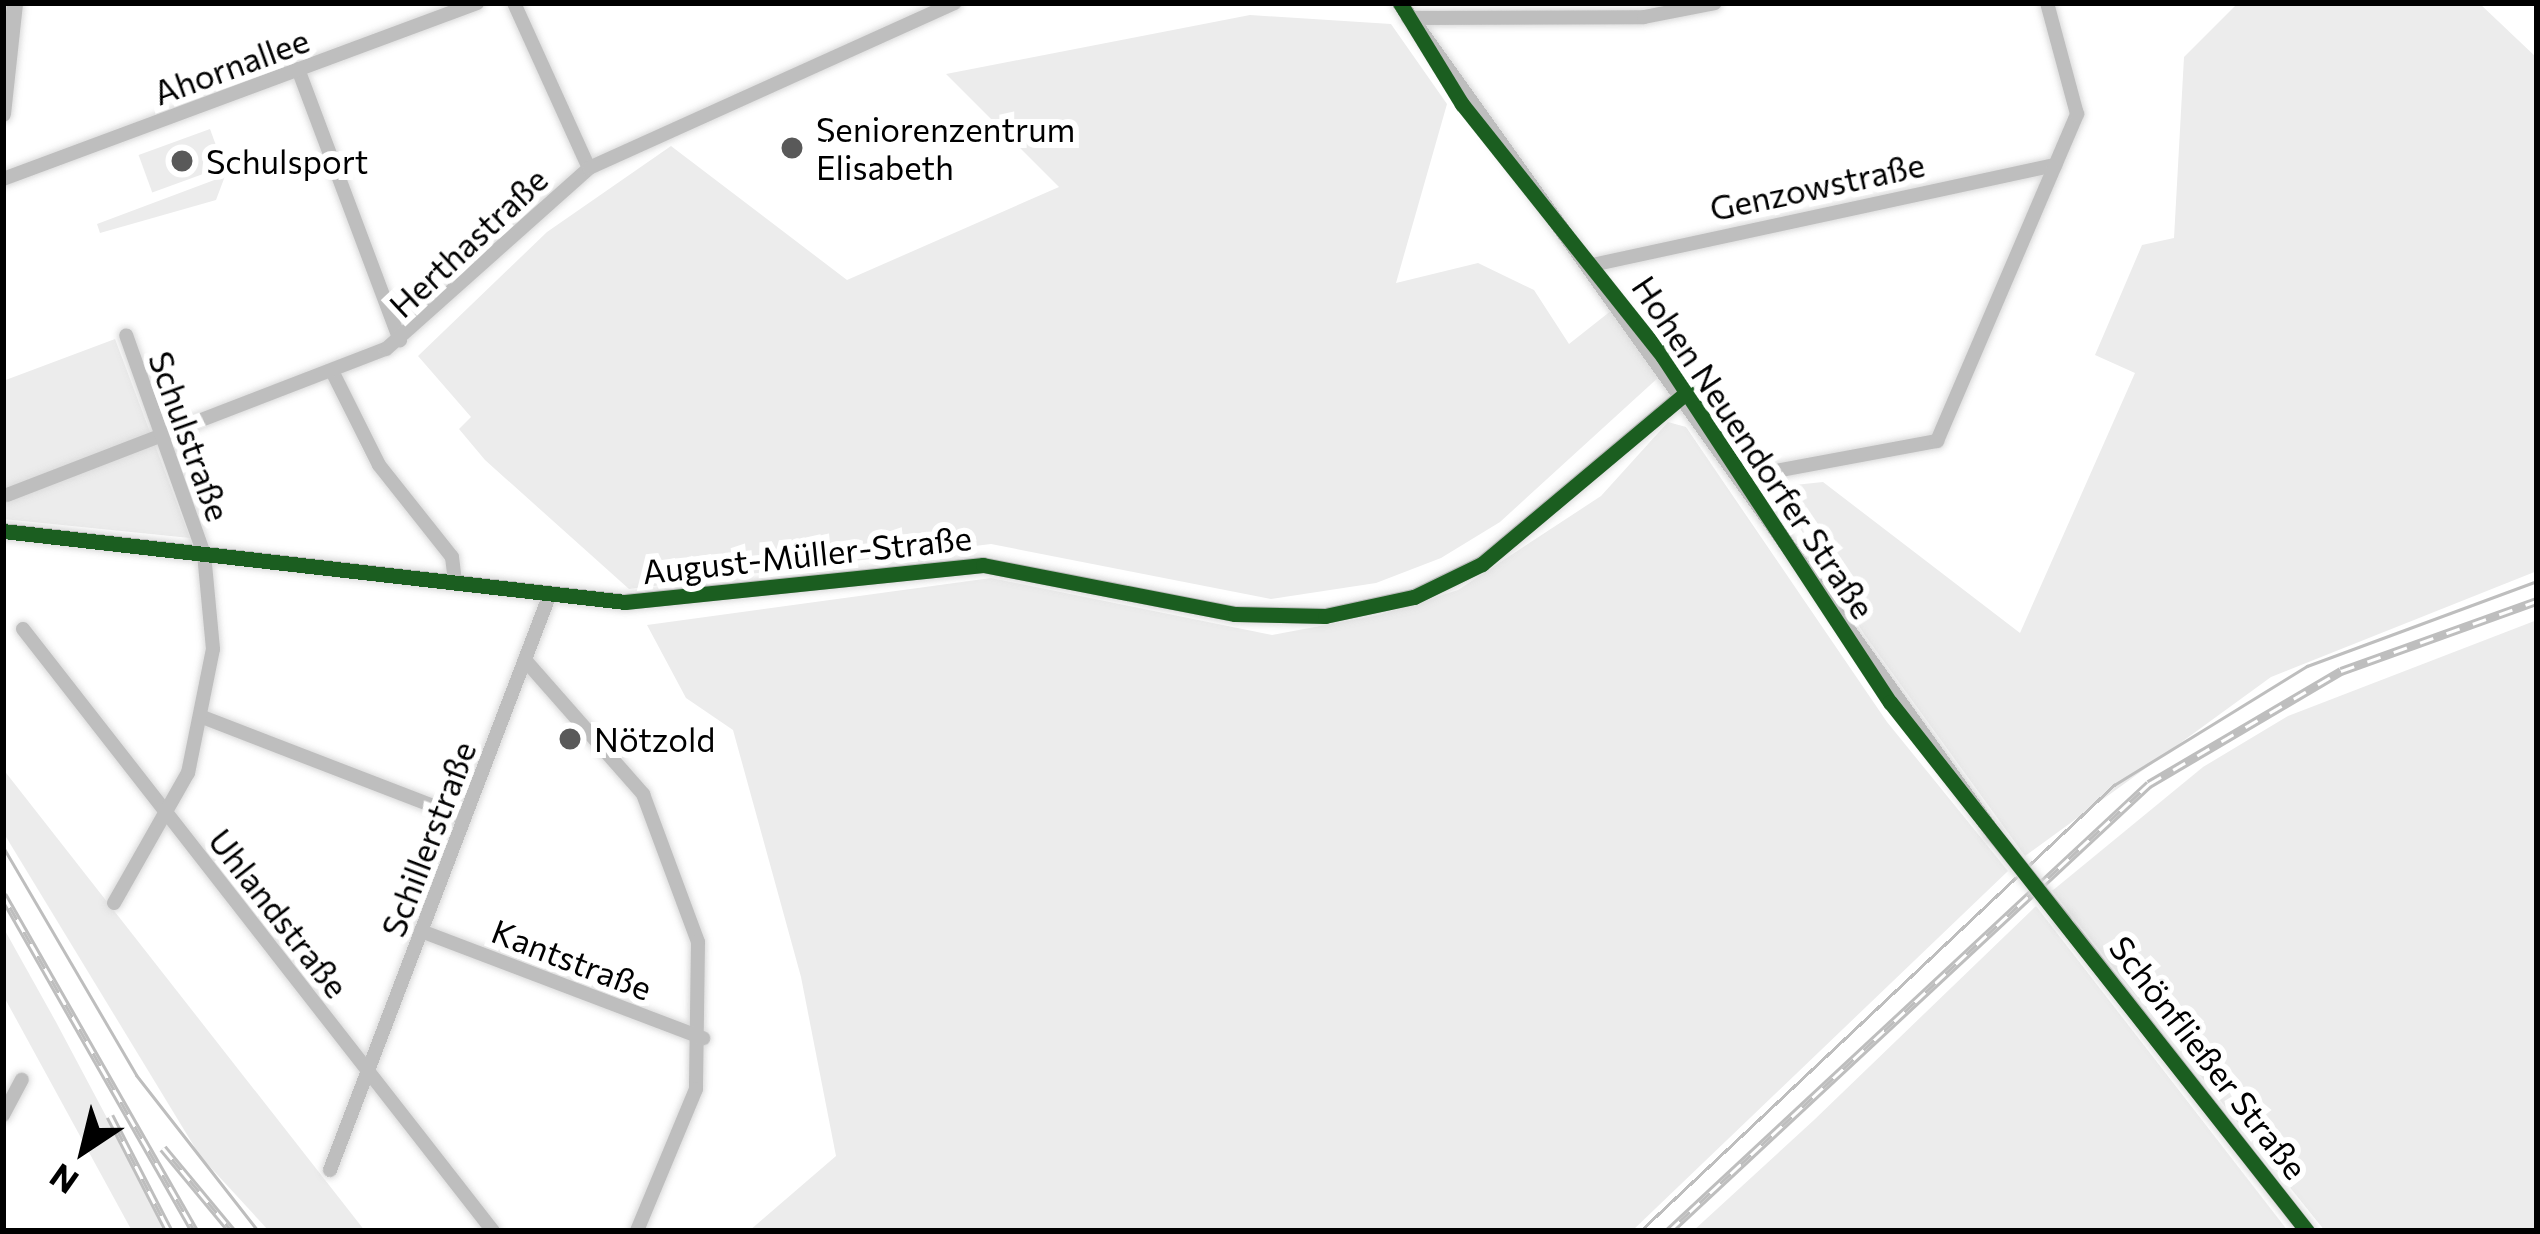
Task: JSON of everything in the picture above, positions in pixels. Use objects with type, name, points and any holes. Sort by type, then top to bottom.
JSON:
[{"type":"main road","points":[[3,114],[15,3]]},
{"type":"main road","name":"Hohen Neuendorfer Straße","points":[[1404,11],[1687,392],[1890,702],[2064,921]]},
{"type":"main road","name":"August-Müller-Straße","points":[[3,531],[654,601],[982,565],[1235,614],[1347,613],[1482,564],[1687,392]]},
{"type":"main road","name":"Schönfließer Straße","points":[[2064,921],[2307,1231]]},
{"type":"street","name":"Ahornallee","points":[[3,179],[477,3]]},
{"type":"street","points":[[514,3],[589,168]]},
{"type":"street","name":"Herthastraße","points":[[7,495],[164,440],[400,341],[589,168],[954,3]]},
{"type":"street","points":[[1404,11],[1644,17],[1715,3]]},
{"type":"street","points":[[1775,471],[1937,441],[2077,114],[2047,3]]},
{"type":"street","points":[[298,69],[400,341]]},
{"type":"street","name":"Genzowstraße","points":[[1592,266],[2055,165]]},
{"type":"street","name":"Schulstraße","points":[[114,903],[167,813],[205,718],[213,637],[204,554],[126,335]]},
{"type":"street","points":[[333,373],[379,465],[452,557],[455,583]]},
{"type":"street","name":"Schillerstraße","points":[[330,1170],[550,593]]},
{"type":"street","name":"Uhlandstraße","points":[[23,629],[493,1231]]},
{"type":"street","points":[[524,660],[610,749],[668,840],[698,942],[703,1038],[679,1148],[638,1231]]},
{"type":"street","points":[[205,718],[464,818]]},
{"type":"street","name":"Kantstraße","points":[[421,931],[703,1038]]},
{"type":"street","points":[[3,1115],[22,1080]]},
{"type":"shaded area","points":[[2238,3],[2479,3],[2537,58],[2537,571],[2271,677],[2025,856],[1864,634],[1775,487],[1823,482],[2020,633],[2135,373],[2095,355],[2142,245],[2174,238],[2184,57]]},
{"type":"shaded area","points":[[1250,15],[1391,24],[1447,104],[1396,283],[1478,263],[1534,290],[1569,344],[1612,310],[1660,376],[1500,522],[1441,558],[1376,583],[1271,599],[991,544],[629,589],[485,460],[459,429],[471,417],[418,356],[547,232],[671,146],[847,280],[1059,187],[946,74]]},
{"type":"shaded area","name":"Schulsport","points":[[210,129],[224,167],[152,193],[139,155]]},
{"type":"shaded area","points":[[225,176],[216,200],[100,233],[97,224]]},
{"type":"shaded area","points":[[115,339],[190,538],[3,519],[3,381]]},
{"type":"shaded area","points":[[1668,422],[1686,427],[1887,722],[2008,871],[1632,1231],[749,1231],[836,1156],[801,977],[733,730],[686,698],[647,625],[991,578],[1272,635],[1379,615],[1458,590],[1601,496]]},
{"type":"shaded area","points":[[2537,620],[2537,1231],[2325,1231],[2052,891],[2203,767],[2288,716]]},
{"type":"shaded area","points":[[3,769],[365,1231],[269,1231],[200,1156],[3,832]]},
{"type":"shaded area","points":[[2036,906],[2288,1231],[1693,1231],[1814,1120]]},
{"type":"shaded area","points":[[3,927],[167,1231],[132,1231],[3,995]]},
{"type":"tram line","points":[[1640,1231],[2114,785],[2307,666],[2537,581]]},
{"type":"tram line","points":[[3,847],[136,1075],[258,1231]]},
{"type":"railway","points":[[1669,1231],[2149,784],[2341,671],[2537,601]]},
{"type":"railway","points":[[3,895],[195,1231]]},
{"type":"railway","points":[[110,1116],[169,1231]]},
{"type":"railway","points":[[163,1148],[232,1231]]},
{"type":"cycle path","points":[[1400,3],[1462,104],[1663,357],[1890,702],[2307,1231]]},
{"type":"cycle path","points":[[3,531],[625,602],[983,565],[1235,614],[1325,616],[1414,597],[1482,564],[1687,392]]},
{"type":"place","name":"Seniorenzentrum Elisabeth","points":[[792,148]]},
{"type":"place","name":"Schulsport","points":[[182,161]]},
{"type":"place","name":"Nötzold","points":[[570,739]]}]
